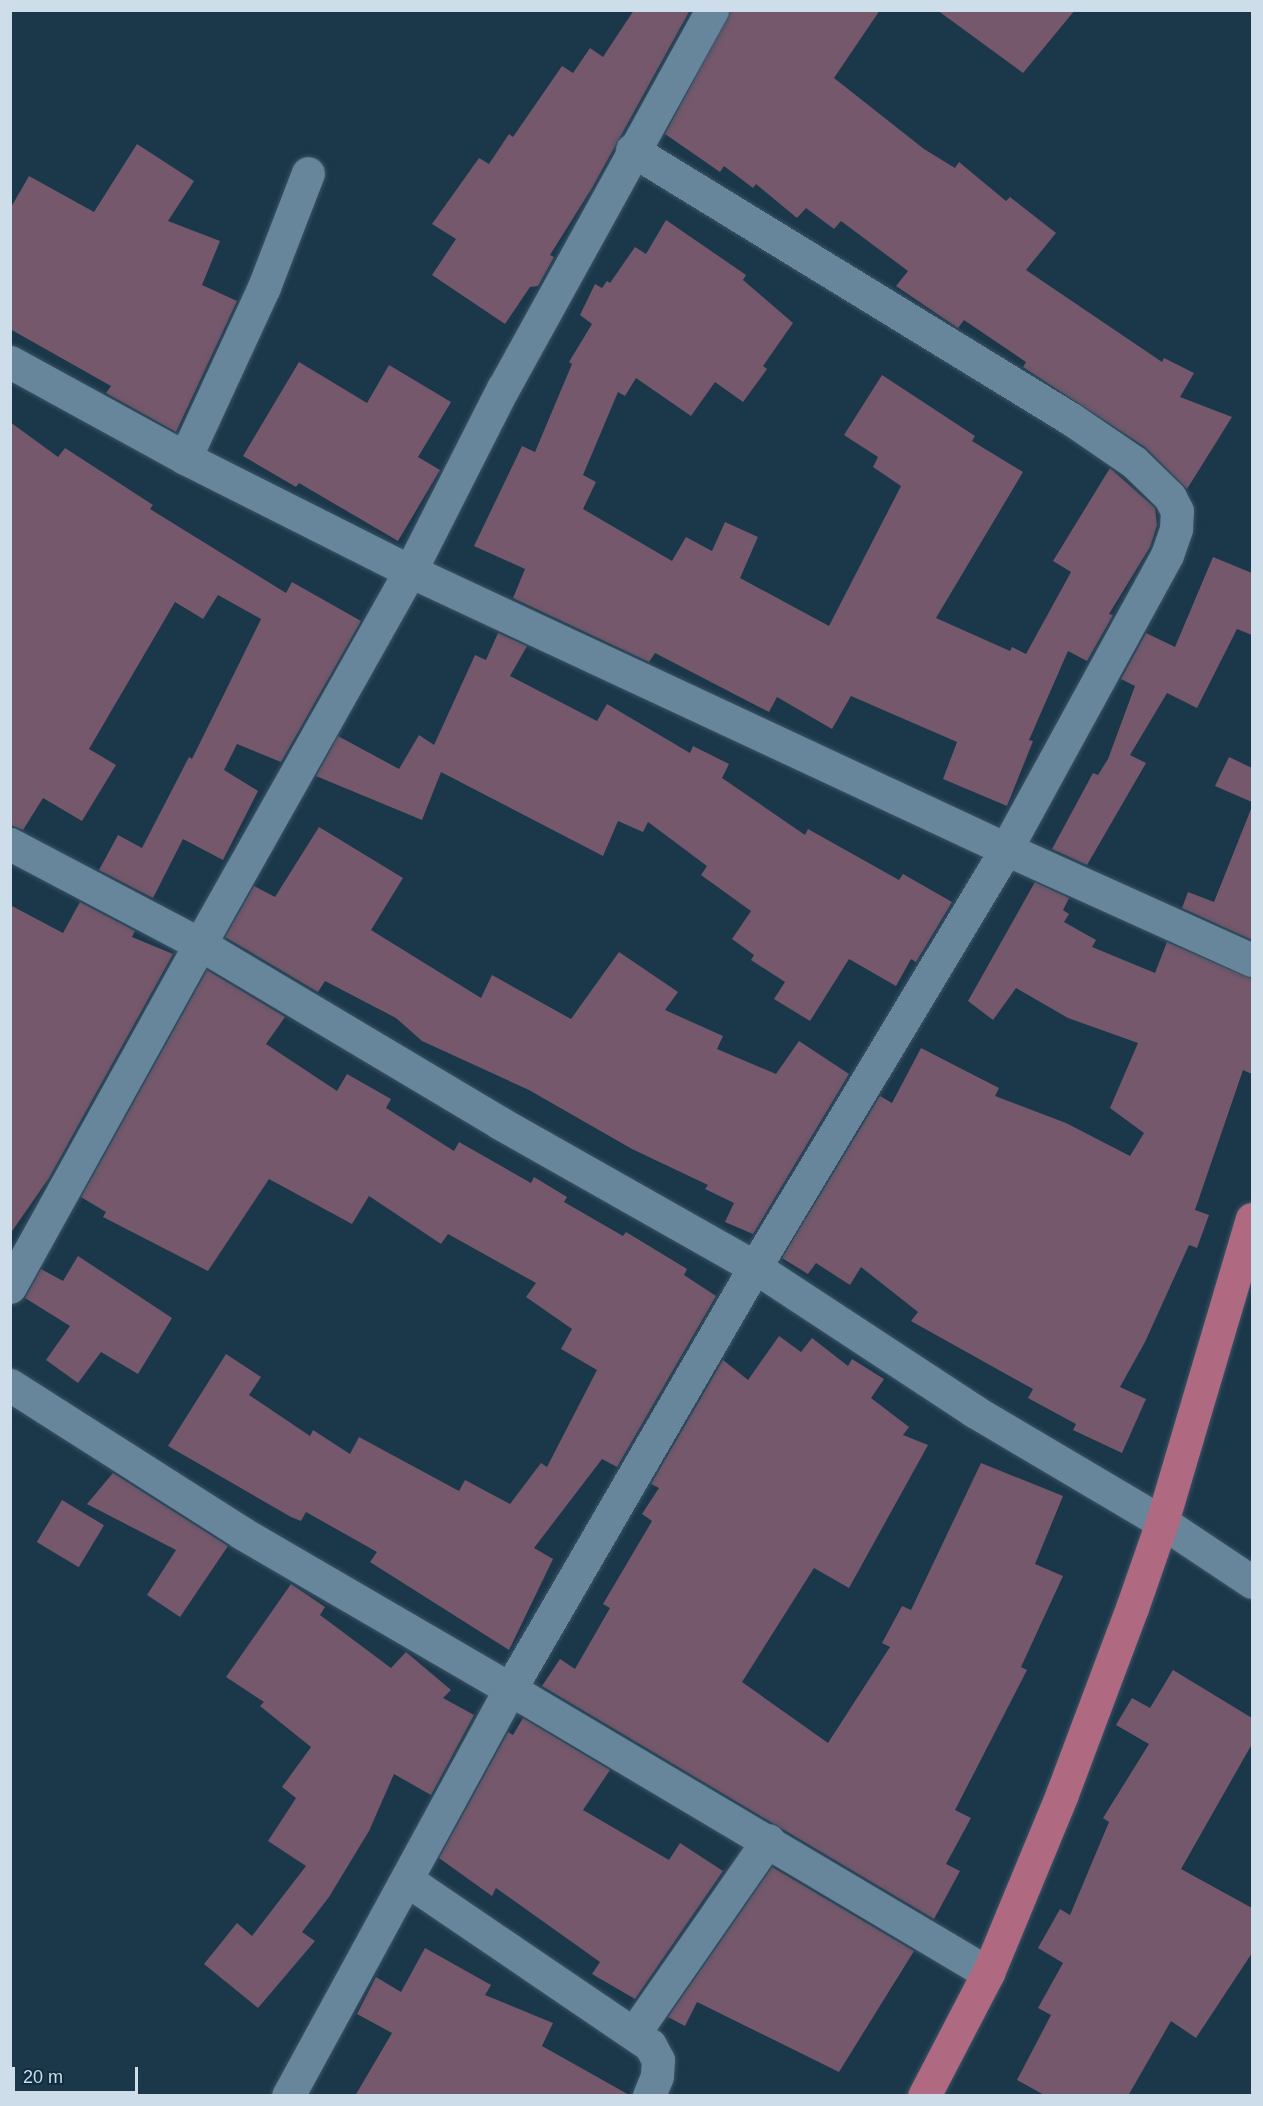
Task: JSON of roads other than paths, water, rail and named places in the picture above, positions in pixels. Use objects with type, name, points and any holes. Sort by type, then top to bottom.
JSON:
[{"type":"highway","points":[[924,2096],[988,1973],[1062,1794],[1162,1522],[1252,1219]]},
{"type":"street","points":[[10,1287],[410,571],[632,150],[712,10]]},
{"type":"street","points":[[288,2096],[510,1689],[755,1267],[1006,849],[1167,555],[1176,529],[1177,511],[1170,497],[1134,462],[1071,419],[632,150]]},
{"type":"street","points":[[185,458],[264,287],[308,173]]},
{"type":"street","points":[[10,362],[185,458],[410,571],[1006,849],[1252,960]]},
{"type":"street","points":[[10,844],[200,944],[500,1123],[755,1267],[974,1411],[1162,1522],[1252,1582]]},
{"type":"street","points":[[10,1385],[242,1533],[768,1840],[988,1973]]},
{"type":"street","points":[[634,2033],[768,1840]]},
{"type":"street","points":[[407,1880],[650,2045],[657,2060],[657,2076],[649,2096]]}]
